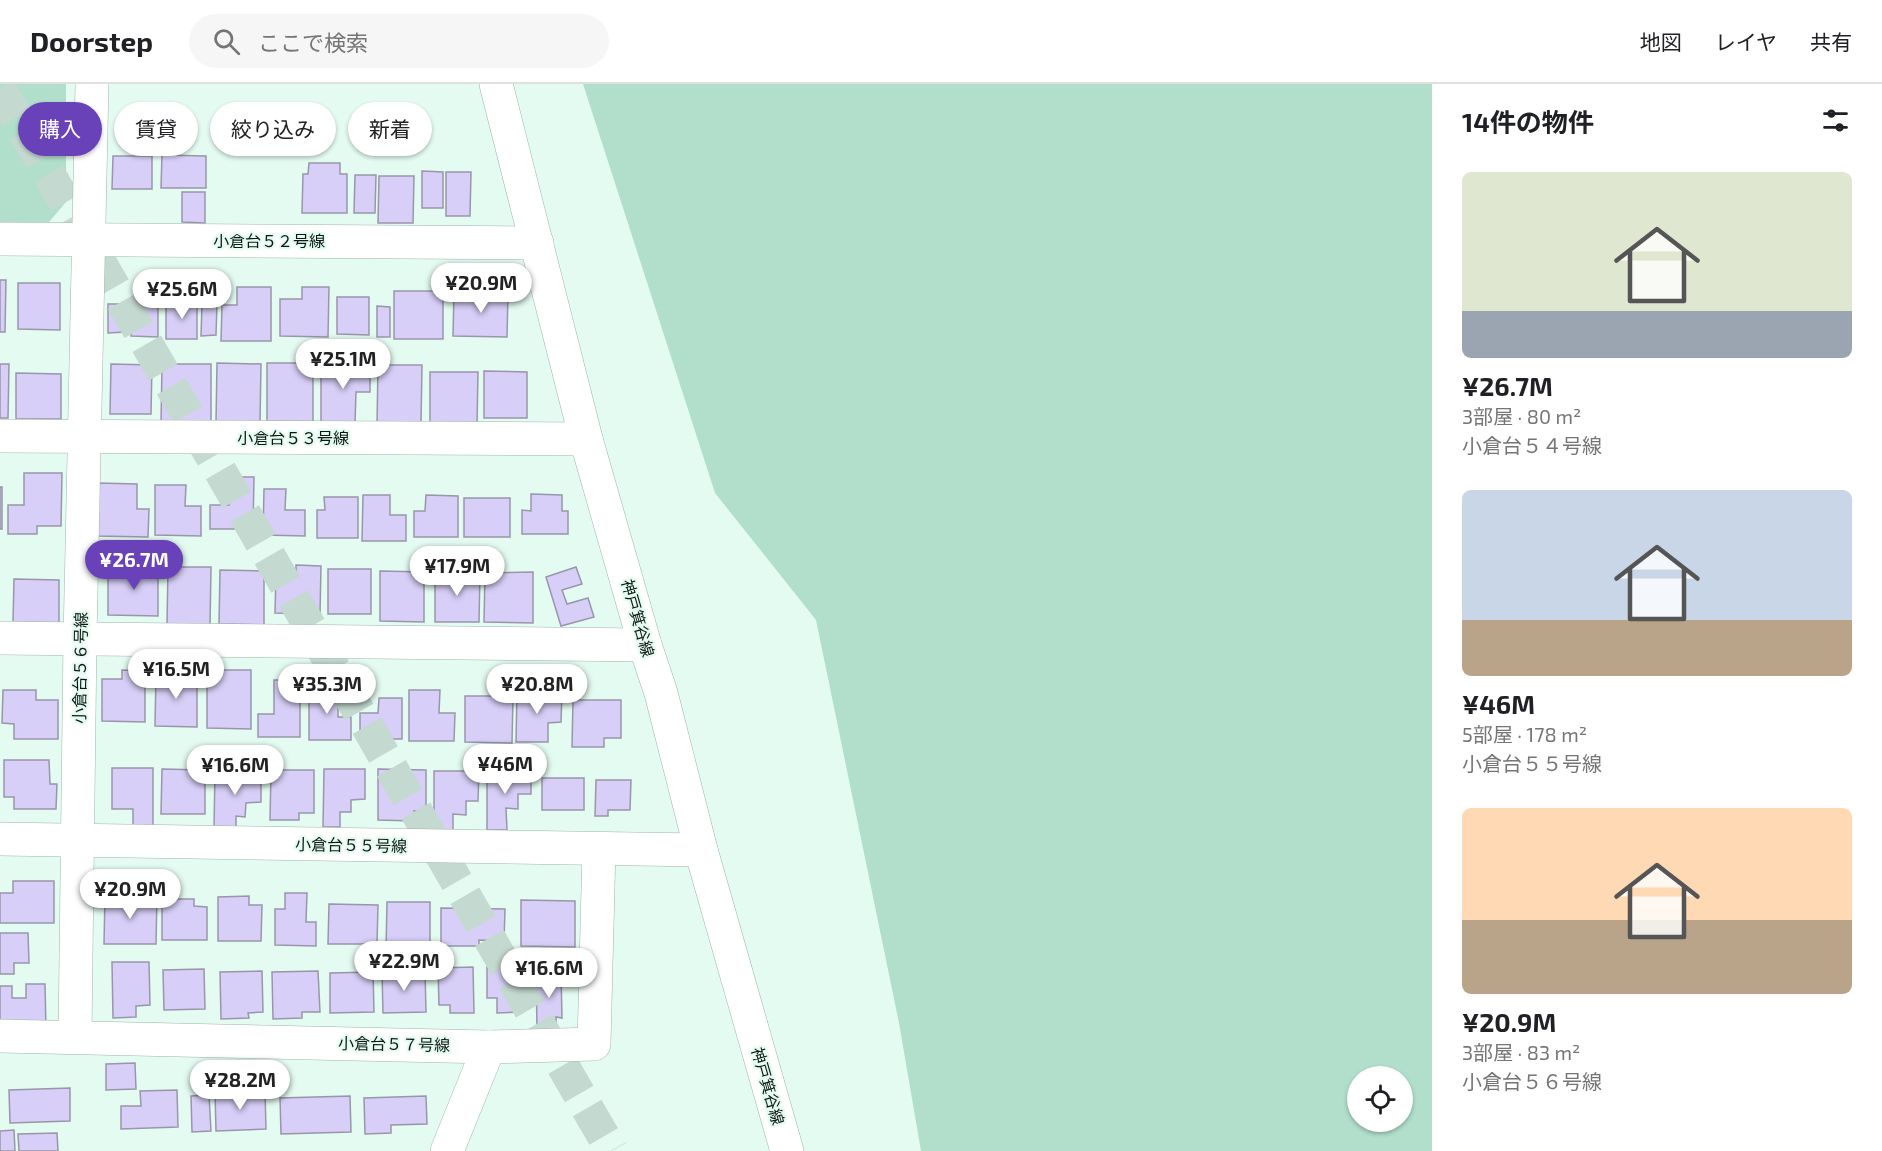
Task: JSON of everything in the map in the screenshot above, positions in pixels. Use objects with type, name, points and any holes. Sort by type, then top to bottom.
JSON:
[{"type":"street","name":"小倉台５６号線","points":[[75,1036],[80,639],[92,84]]},
{"type":"street","name":"神戸箕谷線","points":[[496,84],[586,439],[661,693],[701,850],[787,1151]]},
{"type":"street","name":"小倉台５２号線","points":[[0,239],[537,243]]},
{"type":"street","name":"小倉台５３号線","points":[[0,436],[586,439]]},
{"type":"street","points":[[0,638],[645,645]]},
{"type":"street","name":"小倉台５５号線","points":[[0,839],[701,850]]},
{"type":"street","name":"小倉台５７号線","points":[[0,1036],[489,1047],[594,1044],[599,849]]},
{"type":"street","points":[[447,1151],[489,1047]]},
{"type":"green space","points":[[0,84],[66,84],[66,102],[18,102],[18,156],[66,156],[66,202],[49,222],[0,222]]},
{"type":"green space","points":[[583,84],[1432,84],[1432,1151],[921,1151],[899,1023],[816,620],[715,493]]},
{"type":"building","points":[[113,156],[152,156],[152,189],[112,189]]},
{"type":"building","points":[[162,156],[206,156],[206,188],[161,188]]},
{"type":"building","points":[[309,163],[340,163],[340,174],[347,174],[347,213],[302,213],[303,174],[308,174]]},
{"type":"building","points":[[422,171],[443,172],[443,208],[422,208]]},
{"type":"building","points":[[446,172],[471,172],[470,216],[446,216]]},
{"type":"building","points":[[355,175],[376,175],[375,213],[354,213]]},
{"type":"building","points":[[379,176],[414,176],[413,223],[378,223]]},
{"type":"building","points":[[182,192],[205,192],[205,223],[182,222]]},
{"type":"building","points":[[0,280],[6,280],[5,332],[0,332]]},
{"type":"building","points":[[18,283],[60,283],[60,330],[18,329]]},
{"type":"building","points":[[237,287],[271,287],[271,341],[221,341],[222,305],[237,305]]},
{"type":"building","points":[[302,287],[329,287],[328,337],[280,336],[280,299],[302,299]]},
{"type":"building","points":[[394,291],[443,291],[443,339],[394,339]]},
{"type":"building","points":[[454,292],[508,292],[507,337],[453,336]]},
{"type":"building","points":[[337,297],[369,297],[369,335],[337,334]]},
{"type":"building","points":[[166,301],[197,301],[197,339],[166,339]]},
{"type":"building","points":[[217,303],[216,335],[201,336],[202,304]]},
{"type":"building","points":[[108,304],[126,304],[126,332],[108,333]]},
{"type":"building","points":[[131,305],[158,305],[158,337],[131,336]]},
{"type":"building","points":[[377,306],[390,307],[390,337],[377,337]]},
{"type":"building","points":[[321,362],[370,362],[370,392],[356,392],[355,423],[321,422]]},
{"type":"building","points":[[217,363],[261,364],[260,422],[216,422]]},
{"type":"building","points":[[267,363],[313,363],[313,422],[267,421]]},
{"type":"building","points":[[0,364],[9,364],[8,418],[0,418]]},
{"type":"building","points":[[111,364],[152,365],[151,414],[110,414]]},
{"type":"building","points":[[162,364],[211,364],[211,426],[161,425]]},
{"type":"building","points":[[378,365],[422,365],[421,424],[377,424]]},
{"type":"building","points":[[484,371],[527,372],[527,418],[484,418]]},
{"type":"building","points":[[430,372],[478,372],[477,424],[430,423]]},
{"type":"building","points":[[16,373],[61,374],[61,419],[16,419]]},
{"type":"building","points":[[24,473],[62,473],[61,526],[37,526],[37,534],[8,534],[8,505],[24,505]]},
{"type":"building","points":[[230,477],[254,477],[253,529],[210,529],[210,505],[229,505]]},
{"type":"building","points":[[98,483],[137,484],[137,509],[149,509],[148,537],[97,536]]},
{"type":"building","points":[[155,485],[186,485],[185,506],[201,506],[201,536],[155,535]]},
{"type":"building","points":[[0,487],[2,487],[2,529],[0,529]]},
{"type":"building","points":[[264,489],[286,489],[285,510],[305,510],[305,536],[263,535]]},
{"type":"building","points":[[531,494],[562,495],[562,511],[568,511],[568,534],[522,534],[522,510],[531,511]]},
{"type":"building","points":[[363,495],[390,495],[390,515],[406,515],[406,541],[362,541]]},
{"type":"building","points":[[426,495],[458,496],[458,537],[414,537],[414,511],[425,511]]},
{"type":"building","points":[[324,497],[358,497],[358,538],[317,538],[317,510],[325,510]]},
{"type":"building","points":[[464,498],[510,498],[510,537],[464,537]]},
{"type":"building","points":[[125,564],[158,564],[158,616],[108,615],[108,575],[125,576]]},
{"type":"building","points":[[296,565],[321,566],[320,614],[275,613],[276,573],[296,573]]},
{"type":"building","points":[[168,567],[211,567],[210,625],[167,624]]},
{"type":"building","points":[[576,567],[582,584],[562,590],[567,604],[588,598],[594,617],[561,626],[546,577]]},
{"type":"building","points":[[328,569],[371,569],[371,614],[328,614]]},
{"type":"building","points":[[220,570],[264,571],[264,625],[219,624]]},
{"type":"building","points":[[380,571],[424,572],[424,622],[380,621]]},
{"type":"building","points":[[435,572],[480,572],[479,622],[435,622]]},
{"type":"building","points":[[533,572],[533,623],[484,622],[485,573]]},
{"type":"building","points":[[14,579],[59,580],[59,623],[13,622]]},
{"type":"building","points":[[122,670],[145,671],[145,722],[102,721],[102,679],[122,679]]},
{"type":"building","points":[[207,670],[251,670],[251,729],[207,728]]},
{"type":"building","points":[[156,673],[197,673],[197,727],[155,726]]},
{"type":"building","points":[[274,680],[300,680],[300,737],[258,737],[258,714],[274,714]]},
{"type":"building","points":[[309,684],[338,684],[338,717],[351,717],[351,740],[309,740]]},
{"type":"building","points":[[3,690],[36,690],[36,700],[58,700],[58,739],[14,739],[14,724],[2,723]]},
{"type":"building","points":[[409,690],[440,690],[439,713],[455,713],[454,741],[409,741]]},
{"type":"building","points":[[517,692],[562,692],[561,722],[548,723],[548,742],[516,742]]},
{"type":"building","points":[[465,696],[513,696],[512,743],[465,742]]},
{"type":"building","points":[[379,698],[402,698],[402,739],[360,739],[360,713],[378,713]]},
{"type":"building","points":[[573,700],[621,700],[621,738],[604,738],[604,747],[572,747]]},
{"type":"building","points":[[4,760],[49,760],[50,784],[57,784],[56,809],[14,809],[14,797],[4,797]]},
{"type":"building","points":[[112,768],[153,768],[153,829],[133,828],[133,809],[112,809]]},
{"type":"building","points":[[162,769],[205,770],[205,814],[161,814]]},
{"type":"building","points":[[324,769],[365,769],[365,799],[351,800],[351,812],[340,812],[340,827],[323,827]]},
{"type":"building","points":[[378,769],[426,770],[426,811],[414,811],[414,821],[378,820]]},
{"type":"building","points":[[271,770],[314,770],[314,813],[299,813],[299,820],[270,820]]},
{"type":"building","points":[[487,770],[531,770],[531,794],[518,794],[518,809],[506,808],[507,830],[487,830]]},
{"type":"building","points":[[434,771],[479,771],[478,801],[466,801],[466,815],[453,814],[453,831],[434,831]]},
{"type":"building","points":[[215,772],[261,772],[261,802],[246,803],[245,817],[236,816],[236,828],[214,828]]},
{"type":"building","points":[[542,778],[584,778],[584,810],[542,810]]},
{"type":"building","points":[[596,780],[631,780],[630,810],[608,810],[608,816],[595,816]]},
{"type":"building","points":[[13,881],[54,881],[54,923],[0,923],[0,893],[13,893]]},
{"type":"building","points":[[285,893],[307,893],[306,922],[316,922],[316,946],[275,945],[275,909],[285,909]]},
{"type":"building","points":[[105,895],[157,895],[156,944],[104,944]]},
{"type":"building","points":[[249,896],[249,905],[262,905],[261,941],[218,941],[218,897]]},
{"type":"building","points":[[162,899],[194,899],[194,906],[207,907],[207,940],[162,940]]},
{"type":"building","points":[[521,900],[575,901],[575,947],[521,946]]},
{"type":"building","points":[[387,902],[430,902],[430,949],[386,949]]},
{"type":"building","points":[[329,904],[378,905],[377,944],[328,944]]},
{"type":"building","points":[[441,908],[505,909],[504,941],[479,940],[479,946],[441,946]]},
{"type":"building","points":[[0,933],[28,933],[29,963],[14,963],[14,974],[0,974]]},
{"type":"building","points":[[112,962],[149,962],[150,1005],[136,1006],[136,1017],[113,1018]]},
{"type":"building","points":[[473,967],[474,1013],[450,1013],[450,1005],[439,1005],[438,968]]},
{"type":"building","points":[[487,967],[521,967],[522,1012],[497,1013],[497,998],[487,998]]},
{"type":"building","points":[[204,969],[205,1009],[164,1010],[163,970]]},
{"type":"building","points":[[262,971],[263,1012],[248,1013],[249,1018],[221,1019],[220,972]]},
{"type":"building","points":[[318,971],[320,1012],[302,1012],[302,1018],[273,1019],[272,972]]},
{"type":"building","points":[[425,971],[426,1012],[383,1013],[382,972]]},
{"type":"building","points":[[373,972],[374,1012],[330,1013],[330,973]]},
{"type":"building","points":[[536,972],[561,972],[562,1018],[556,1017],[556,1028],[537,1028]]},
{"type":"building","points":[[26,984],[45,984],[46,1031],[0,1031],[0,986],[12,986],[12,998],[26,998]]},
{"type":"building","points":[[135,1063],[136,1089],[106,1090],[106,1064]]},
{"type":"building","points":[[70,1088],[70,1121],[10,1123],[9,1090]]},
{"type":"building","points":[[177,1090],[178,1127],[121,1129],[121,1106],[141,1106],[140,1091]]},
{"type":"building","points":[[265,1091],[266,1129],[216,1131],[215,1092]]},
{"type":"building","points":[[209,1095],[211,1131],[192,1132],[191,1096]]},
{"type":"building","points":[[350,1096],[351,1132],[281,1134],[280,1098]]},
{"type":"building","points":[[426,1096],[427,1124],[391,1125],[391,1133],[365,1134],[364,1098]]},
{"type":"building","points":[[14,1130],[15,1151],[0,1151],[0,1131]]},
{"type":"building","points":[[57,1133],[58,1151],[19,1151],[18,1134]]},
{"type":"tunnel","points":[[0,89],[612,1151]]}]
